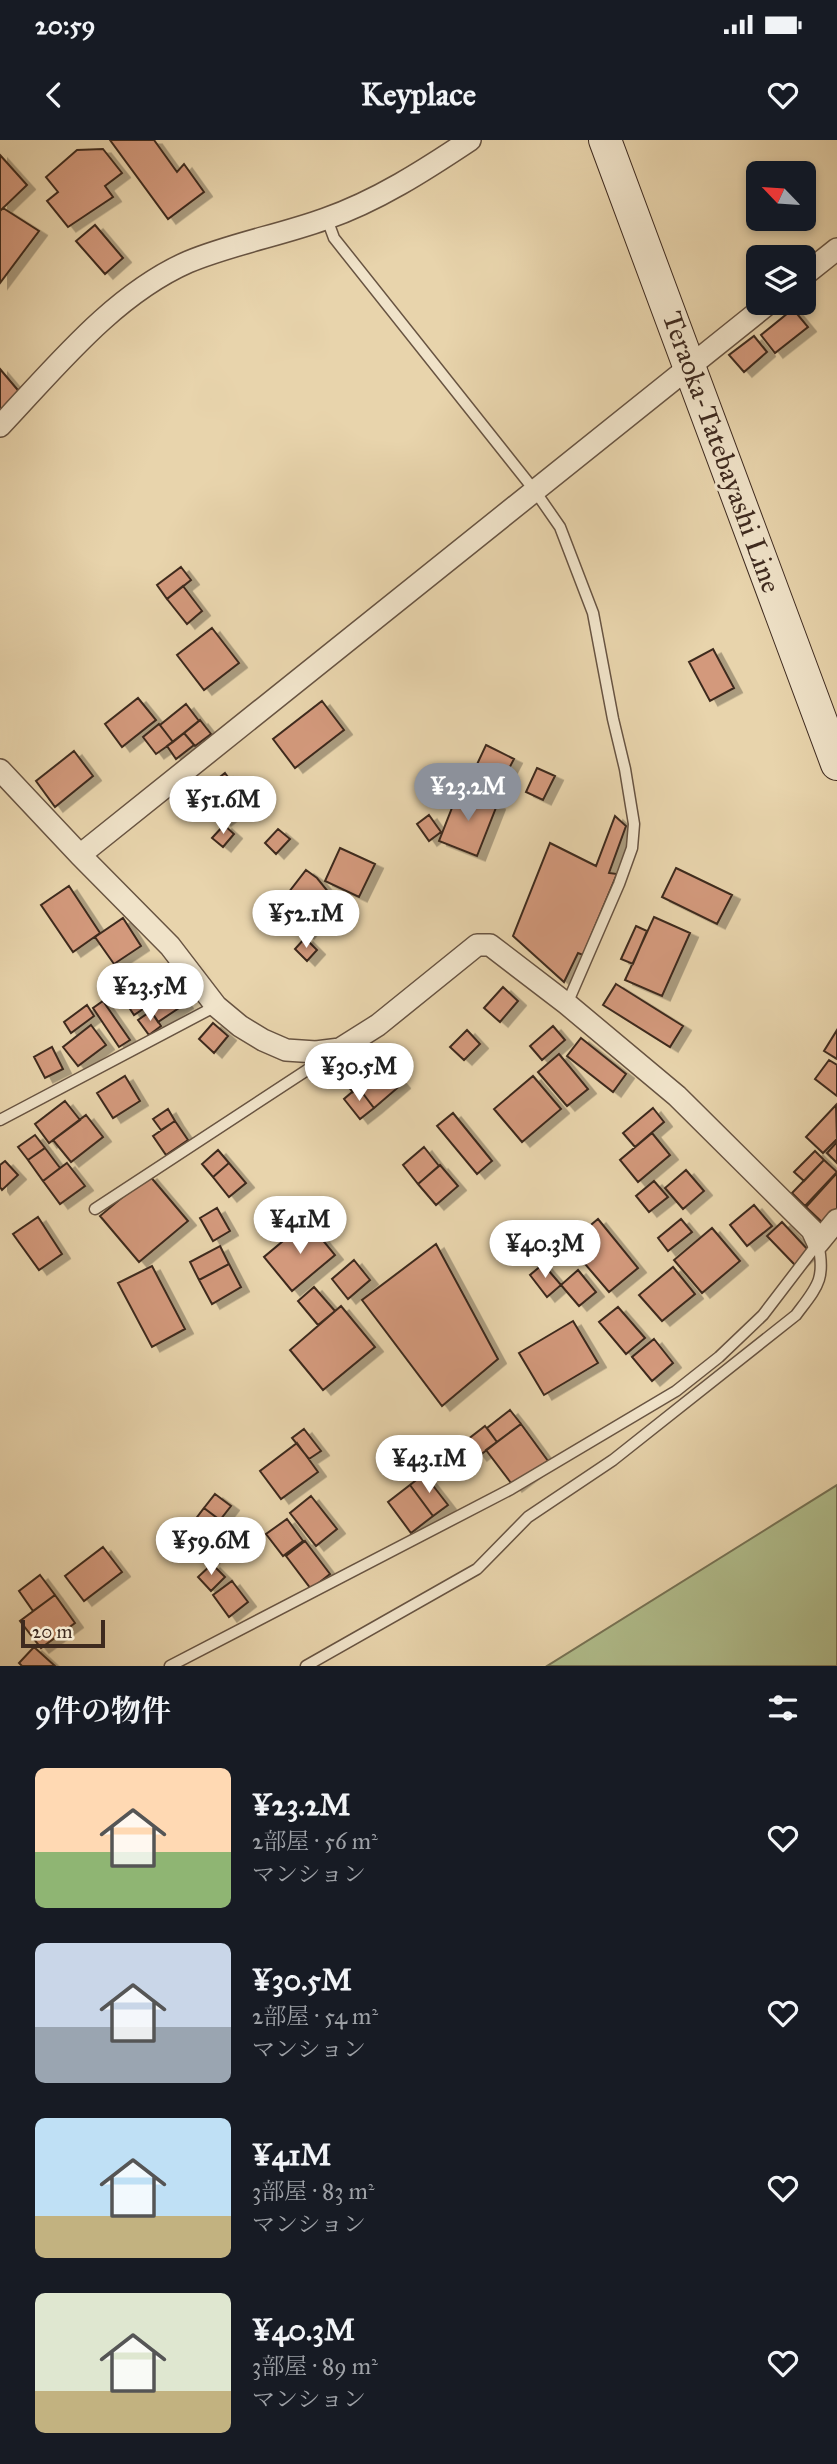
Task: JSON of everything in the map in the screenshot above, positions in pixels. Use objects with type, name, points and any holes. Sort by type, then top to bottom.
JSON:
[{"type":"main road","name":"Teraoka-Tatebayashi Line","points":[[605,140],[837,764]]},
{"type":"street","points":[[0,426],[90,331],[158,279],[188,262],[327,219],[382,194],[470,140]]},
{"type":"street","points":[[816,265],[837,249]]},
{"type":"street","points":[[80,855],[754,315]]},
{"type":"street","points":[[0,770],[170,946],[216,1006],[240,1026],[263,1040],[286,1050],[316,1052],[340,1049],[378,1025],[477,945],[491,945],[677,1096],[812,1230],[818,1243],[837,1220]]},
{"type":"lane","points":[[327,219],[334,238],[535,491],[560,527],[593,613],[634,824],[632,848],[619,884],[567,1004]]},
{"type":"lane","points":[[0,1120],[216,1006]]},
{"type":"lane","points":[[95,1209],[340,1049]]},
{"type":"lane","points":[[170,1666],[511,1489],[676,1391],[719,1357],[763,1315],[818,1243]]},
{"type":"lane","points":[[306,1666],[477,1569],[528,1517],[614,1460],[796,1315],[816,1287],[823,1265],[818,1243]]},
{"type":"green space","points":[[837,1485],[837,1666],[547,1666]]},
{"type":"building","points":[[110,140],[154,140],[177,172],[184,164],[204,192],[168,219]]},
{"type":"building","points":[[103,149],[122,173],[105,186],[113,197],[68,227],[47,201],[58,192],[46,177],[77,150]]},
{"type":"building","points":[[0,155],[27,185],[0,211]]},
{"type":"building","points":[[3,208],[39,231],[0,283],[0,211]]},
{"type":"building","points":[[95,225],[123,258],[105,274],[76,241]]},
{"type":"building","points":[[786,315],[798,315],[808,327],[775,353],[761,335]]},
{"type":"building","points":[[754,336],[767,352],[744,372],[729,355]]},
{"type":"building","points":[[0,369],[22,395],[0,414]]},
{"type":"building","points":[[181,567],[191,580],[167,599],[157,585]]},
{"type":"building","points":[[183,586],[202,611],[187,624],[167,599]]},
{"type":"building","points":[[212,628],[239,663],[204,690],[177,655]]},
{"type":"building","points":[[713,649],[734,688],[710,701],[689,662]]},
{"type":"building","points":[[138,698],[156,720],[122,747],[105,724]]},
{"type":"building","points":[[322,701],[344,730],[295,768],[273,739]]},
{"type":"building","points":[[186,704],[199,721],[173,742],[160,725]]},
{"type":"building","points":[[200,720],[211,734],[195,746],[184,733]]},
{"type":"building","points":[[159,724],[173,742],[156,754],[143,737]]},
{"type":"building","points":[[184,733],[194,745],[176,759],[167,746]]},
{"type":"building","points":[[486,745],[514,759],[500,786],[473,773]]},
{"type":"building","points":[[74,751],[93,776],[55,807],[36,781]]},
{"type":"building","points":[[537,768],[555,776],[543,800],[526,792]]},
{"type":"building","points":[[225,773],[234,785],[210,803],[201,792]]},
{"type":"building","points":[[240,779],[254,797],[223,821],[210,803]]},
{"type":"building","points":[[459,790],[497,805],[477,856],[439,841]]},
{"type":"building","points":[[429,815],[441,832],[429,841],[417,824]]},
{"type":"building","points":[[615,816],[626,826],[609,873],[617,874],[583,955],[578,953],[564,982],[513,936],[550,843],[596,866]]},
{"type":"building","points":[[224,825],[234,834],[223,847],[212,838]]},
{"type":"building","points":[[278,829],[290,839],[276,854],[265,843]]},
{"type":"building","points":[[340,848],[375,864],[359,897],[325,881]]},
{"type":"building","points":[[676,868],[732,895],[717,924],[662,897]]},
{"type":"building","points":[[306,870],[317,878],[334,899],[327,908],[306,892],[285,918],[275,910]]},
{"type":"building","points":[[69,886],[100,933],[73,952],[41,905]]},
{"type":"building","points":[[306,892],[327,908],[306,934],[285,918]]},
{"type":"building","points":[[654,917],[690,933],[662,996],[625,980]]},
{"type":"building","points":[[123,918],[141,946],[114,964],[95,937]]},
{"type":"building","points":[[636,926],[647,931],[633,964],[621,959]]},
{"type":"building","points":[[305,938],[317,950],[307,961],[295,949]]},
{"type":"building","points":[[616,984],[683,1026],[670,1047],[603,1005]]},
{"type":"building","points":[[171,985],[185,1004],[158,1022],[145,1002]]},
{"type":"building","points":[[127,986],[143,1009],[134,1015],[119,992]]},
{"type":"building","points":[[503,987],[518,1001],[500,1022],[484,1008]]},
{"type":"building","points":[[103,1001],[130,1040],[119,1047],[93,1008]]},
{"type":"building","points":[[87,1005],[94,1016],[71,1033],[64,1022]]},
{"type":"building","points":[[151,1011],[161,1026],[149,1035],[138,1020]]},
{"type":"building","points":[[213,1023],[228,1036],[214,1053],[199,1039]]},
{"type":"building","points":[[91,1025],[106,1045],[78,1066],[63,1047]]},
{"type":"building","points":[[553,1026],[565,1040],[542,1060],[530,1046]]},
{"type":"building","points":[[467,1030],[480,1044],[464,1060],[450,1047]]},
{"type":"building","points":[[837,1030],[837,1059],[824,1051]]},
{"type":"building","points":[[581,1038],[626,1074],[613,1092],[567,1056]]},
{"type":"building","points":[[52,1047],[63,1069],[45,1078],[34,1057]]},
{"type":"building","points":[[559,1054],[588,1089],[567,1106],[538,1072]]},
{"type":"building","points":[[377,1055],[385,1064],[353,1092],[345,1083]]},
{"type":"building","points":[[829,1060],[837,1065],[837,1096],[815,1079]]},
{"type":"building","points":[[385,1064],[402,1084],[374,1108],[358,1087]]},
{"type":"building","points":[[125,1076],[140,1101],[113,1118],[97,1093]]},
{"type":"building","points":[[533,1076],[561,1109],[522,1142],[494,1109]]},
{"type":"building","points":[[358,1087],[374,1108],[360,1119],[344,1099]]},
{"type":"building","points":[[65,1101],[80,1120],[49,1143],[35,1124]]},
{"type":"building","points":[[836,1105],[837,1139],[823,1153],[806,1137]]},
{"type":"building","points":[[653,1108],[664,1122],[635,1147],[623,1133]]},
{"type":"building","points":[[168,1109],[175,1121],[161,1130],[153,1119]]},
{"type":"building","points":[[453,1113],[492,1161],[477,1174],[437,1126]]},
{"type":"building","points":[[86,1115],[103,1137],[71,1162],[53,1140]]},
{"type":"building","points":[[175,1121],[188,1140],[166,1155],[153,1136]]},
{"type":"building","points":[[652,1133],[670,1155],[638,1182],[620,1160]]},
{"type":"building","points":[[35,1135],[45,1148],[28,1160],[18,1147]]},
{"type":"building","points":[[837,1142],[837,1163],[827,1153]]},
{"type":"building","points":[[424,1147],[439,1166],[418,1184],[403,1165]]},
{"type":"building","points":[[45,1148],[60,1168],[43,1181],[28,1160]]},
{"type":"building","points":[[218,1150],[229,1163],[213,1177],[202,1164]]},
{"type":"building","points":[[815,1151],[824,1160],[804,1181],[794,1172]]},
{"type":"building","points":[[824,1160],[837,1172],[805,1206],[792,1193]]},
{"type":"building","points":[[5,1161],[18,1175],[2,1190],[0,1165]]},
{"type":"building","points":[[67,1163],[85,1186],[60,1204],[43,1181]]},
{"type":"building","points":[[229,1163],[246,1183],[229,1197],[213,1177]]},
{"type":"building","points":[[440,1165],[458,1186],[436,1205],[418,1184]]},
{"type":"building","points":[[686,1170],[704,1191],[683,1209],[665,1188]]},
{"type":"building","points":[[837,1173],[837,1213],[825,1225],[806,1207]]},
{"type":"building","points":[[149,1175],[188,1221],[139,1262],[100,1216]]},
{"type":"building","points":[[654,1181],[668,1197],[649,1212],[636,1196]]},
{"type":"building","points":[[754,1205],[772,1226],[747,1246],[730,1225]]},
{"type":"building","points":[[217,1208],[230,1231],[213,1241],[200,1218]]},
{"type":"building","points":[[38,1217],[62,1254],[39,1270],[13,1234]]},
{"type":"building","points":[[598,1219],[638,1268],[609,1292],[568,1244]]},
{"type":"building","points":[[681,1219],[692,1232],[668,1251],[658,1238]]},
{"type":"building","points":[[307,1221],[335,1255],[292,1291],[264,1257]]},
{"type":"building","points":[[782,1222],[810,1252],[795,1265],[767,1236]]},
{"type":"building","points":[[712,1228],[740,1261],[702,1293],[674,1260]]},
{"type":"building","points":[[436,1244],[498,1359],[442,1406],[362,1300]]},
{"type":"building","points":[[220,1246],[229,1264],[199,1280],[190,1262]]},
{"type":"building","points":[[354,1260],[370,1280],[348,1299],[332,1279]]},
{"type":"building","points":[[229,1264],[241,1287],[212,1304],[199,1280]]},
{"type":"building","points":[[543,1264],[561,1285],[547,1297],[530,1275]]},
{"type":"building","points":[[152,1266],[185,1329],[152,1347],[118,1283]]},
{"type":"building","points":[[673,1267],[695,1294],[662,1321],[639,1295]]},
{"type":"building","points":[[578,1270],[596,1292],[579,1306],[561,1285]]},
{"type":"building","points":[[314,1287],[335,1311],[318,1325],[298,1301]]},
{"type":"building","points":[[341,1306],[375,1347],[323,1390],[290,1350]]},
{"type":"building","points":[[618,1307],[645,1338],[626,1354],[599,1322]]},
{"type":"building","points":[[573,1321],[598,1363],[544,1395],[519,1353]]},
{"type":"building","points":[[654,1339],[673,1363],[652,1381],[632,1357]]},
{"type":"building","points":[[510,1410],[521,1424],[497,1442],[487,1428]]},
{"type":"building","points":[[521,1424],[548,1461],[514,1487],[486,1450]]},
{"type":"building","points":[[485,1426],[497,1442],[479,1456],[467,1440]]},
{"type":"building","points":[[304,1429],[321,1451],[309,1459],[292,1438]]},
{"type":"building","points":[[297,1443],[318,1472],[281,1499],[260,1471]]},
{"type":"building","points":[[424,1474],[448,1505],[433,1516],[410,1485]]},
{"type":"building","points":[[410,1485],[433,1516],[411,1533],[388,1502]]},
{"type":"building","points":[[215,1494],[231,1506],[220,1520],[204,1508]]},
{"type":"building","points":[[311,1496],[337,1529],[316,1546],[290,1513]]},
{"type":"building","points":[[204,1508],[233,1530],[211,1559],[182,1537]]},
{"type":"building","points":[[287,1519],[303,1541],[283,1556],[266,1534]]},
{"type":"building","points":[[305,1541],[330,1574],[311,1589],[286,1556]]},
{"type":"building","points":[[103,1547],[122,1572],[84,1601],[65,1576]]},
{"type":"building","points":[[212,1564],[225,1577],[211,1591],[198,1577]]},
{"type":"building","points":[[40,1575],[55,1595],[33,1611],[19,1591]]},
{"type":"building","points":[[232,1581],[248,1602],[229,1617],[213,1595]]},
{"type":"building","points":[[55,1595],[75,1623],[41,1648],[20,1621]]},
{"type":"building","points":[[34,1647],[55,1666],[22,1666],[19,1663]]}]
